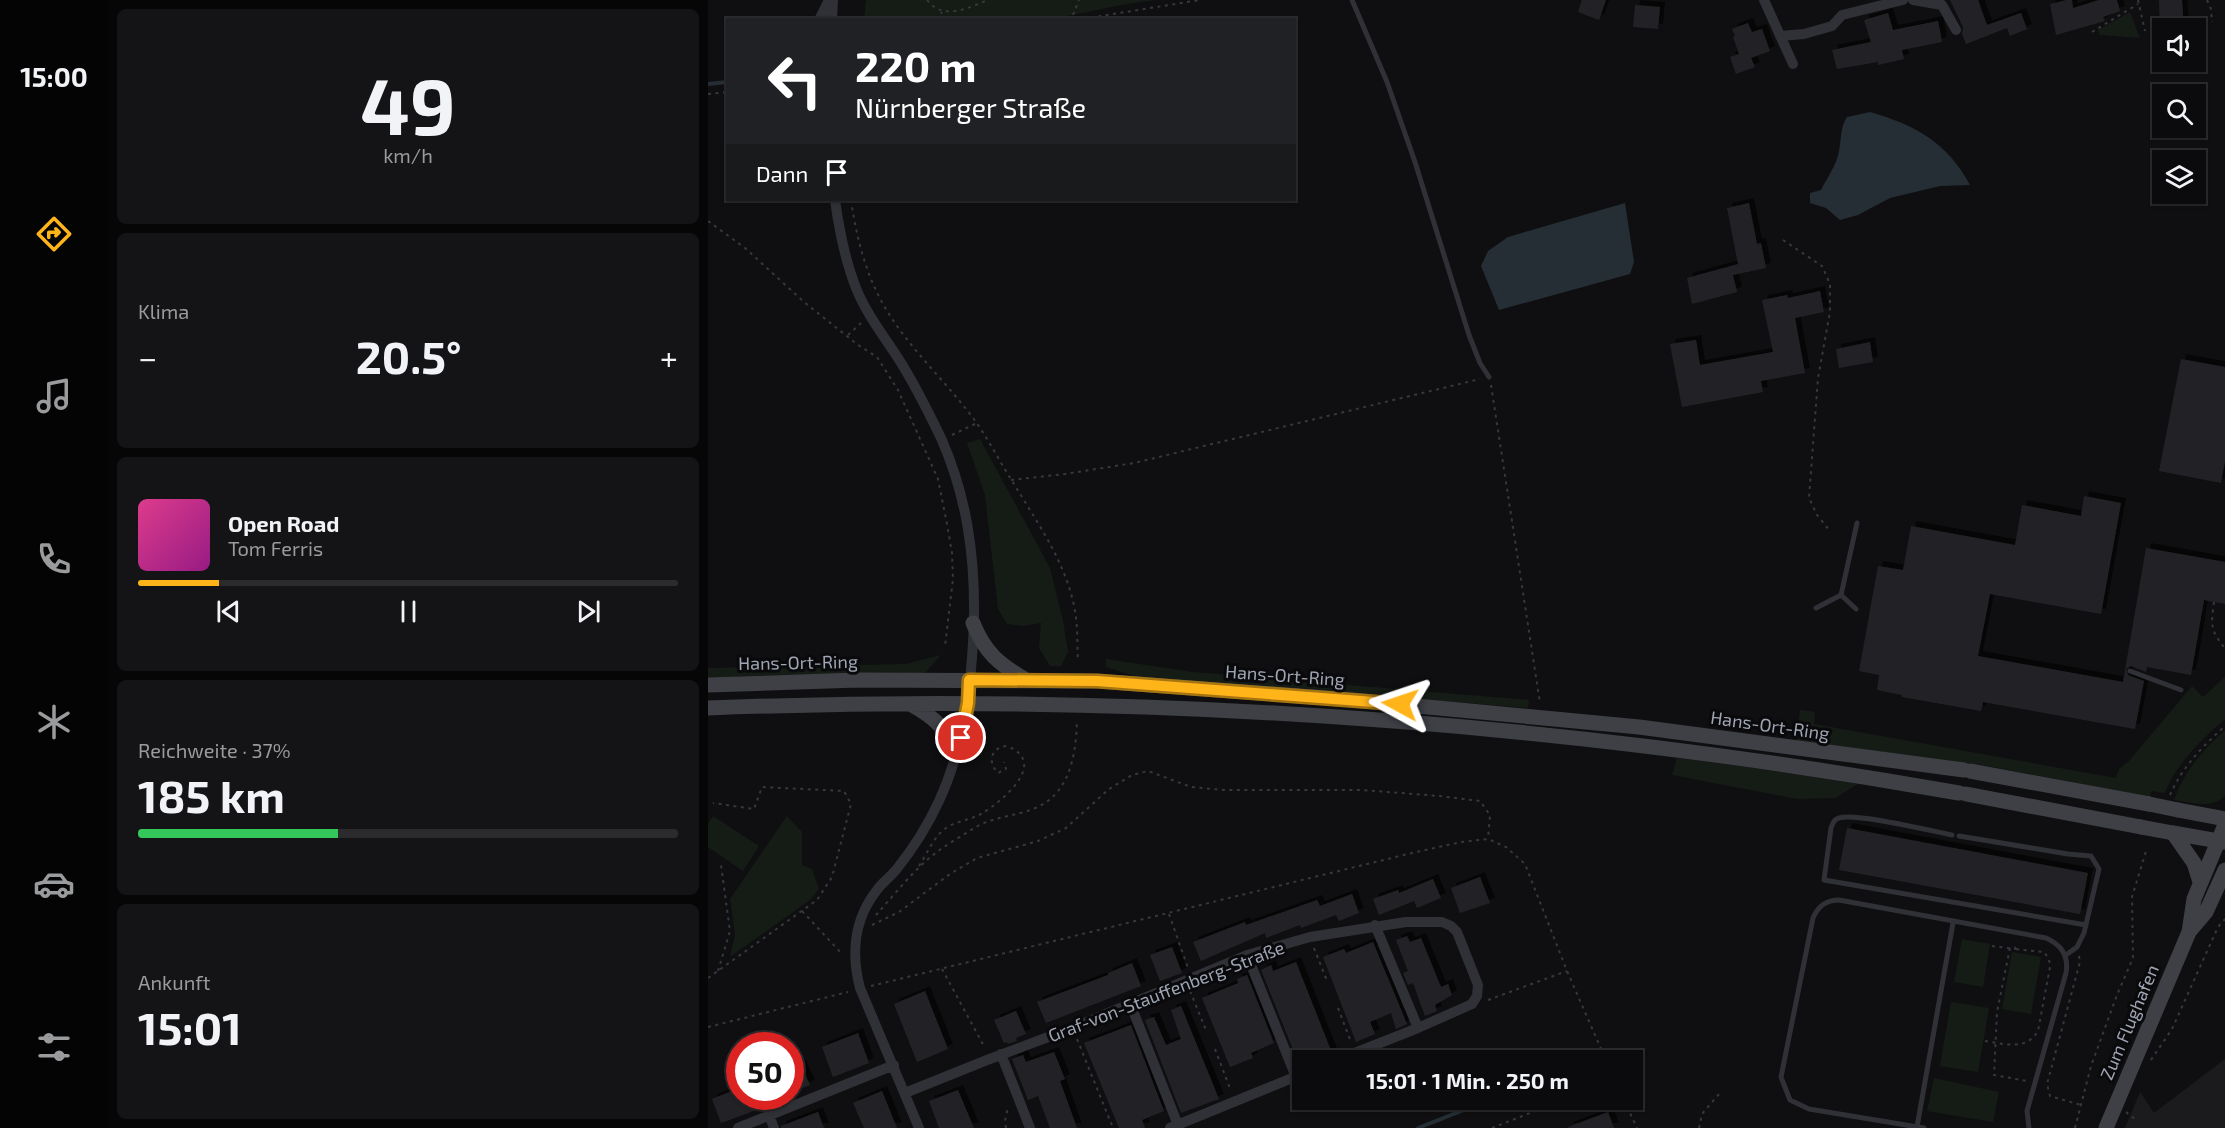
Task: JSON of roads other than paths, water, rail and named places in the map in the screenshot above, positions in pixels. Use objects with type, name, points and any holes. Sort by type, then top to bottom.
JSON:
[{"type":"main road","points":[[974,623],[980,641],[989,653],[1026,680]]},
{"type":"main road","name":"Hans-Ort-Ring","points":[[708,685],[858,680],[1097,681],[1353,700],[1639,727],[1967,770],[2225,819]]},
{"type":"main road","points":[[909,703],[936,719],[949,737],[957,755]]},
{"type":"main road","points":[[708,708],[968,703],[1090,705],[1352,718],[1639,745],[1876,779],[2221,842]]},
{"type":"main road","points":[[2200,882],[2221,842],[2225,825]]},
{"type":"main road","points":[[2173,833],[2194,863],[2200,882]]},
{"type":"main road","name":"Zum Flughafen","points":[[2188,932],[2206,912],[2225,870]]},
{"type":"main road","name":"Zum Flughafen","points":[[2106,1128],[2188,932],[2194,899],[2200,882]]},
{"type":"street","points":[[820,18],[831,0]]},
{"type":"street","points":[[831,0],[832,18]]},
{"type":"street","points":[[1764,0],[1793,64]]},
{"type":"street","points":[[1780,36],[1804,34],[1832,26],[1842,15],[1903,0]]},
{"type":"street","points":[[1913,0],[1942,5],[1956,30]]},
{"type":"street","points":[[835,201],[843,247],[856,288],[872,320],[903,367],[941,440],[961,495],[970,530],[974,577],[974,623],[968,703],[957,755],[939,802],[911,850],[862,912],[855,939],[855,969],[861,988],[919,1128]]},
{"type":"street","name":"Graf-von-Stauffenberg-Straße","points":[[905,1093],[1072,1028],[1247,955],[1310,937],[1375,925],[1442,922],[1457,932],[1478,985],[1477,996],[1467,1007],[1418,1028]]},
{"type":"street","points":[[1363,1050],[1418,1028],[1375,925]]},
{"type":"street","points":[[1247,955],[1292,1060]]},
{"type":"street","points":[[1130,1003],[1174,1126],[1292,1079]]},
{"type":"street","points":[[996,1056],[1030,1128]]},
{"type":"street","points":[[738,1128],[894,1065]]},
{"type":"street","points":[[769,1115],[774,1128]]},
{"type":"lane","points":[[1352,0],[1387,82],[1412,152],[1469,335],[1480,363],[1489,377]]},
{"type":"lane","points":[[1816,608],[1841,594],[1857,523]]},
{"type":"lane","points":[[1841,594],[1856,609]]},
{"type":"lane","points":[[2130,671],[2181,690]]},
{"type":"lane","points":[[1952,835],[1858,817],[1839,818],[1830,828],[1824,880],[2086,925]]},
{"type":"lane","points":[[1959,836],[2091,856],[2099,869],[2086,925],[2077,947],[2066,955]]},
{"type":"lane","points":[[1924,1128],[1809,1109],[1790,1100],[1781,1077],[1813,918],[1820,906],[1827,902],[1839,900],[1953,923],[2046,938],[2055,942],[2066,955],[2066,973],[2027,1111],[2029,1128]]},
{"type":"lane","points":[[1917,1127],[1953,923]]},
{"type":"waterway","points":[[708,84],[726,82]]},
{"type":"waterway","points":[[1418,1128],[1464,1110]]}]
